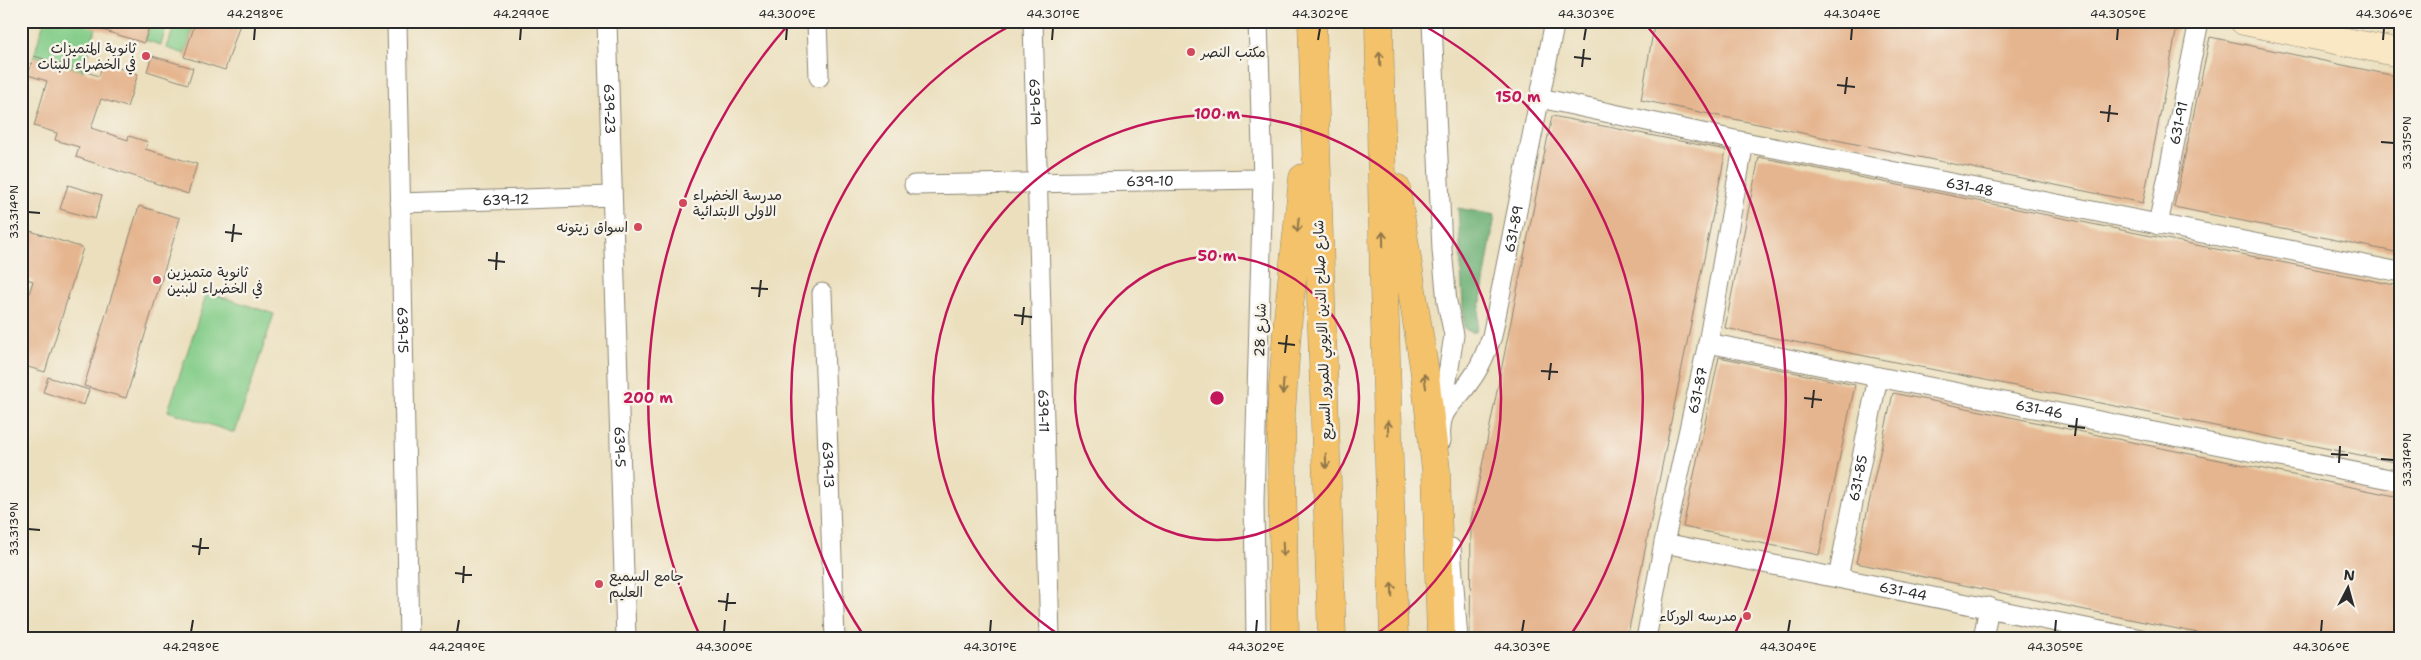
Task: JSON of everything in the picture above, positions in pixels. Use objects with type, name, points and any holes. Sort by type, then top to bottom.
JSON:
[{"type":"highway","name":"شارع صلاح الدين الايوبي للمرور السريع","points":[[1312,21],[1332,639]]},
{"type":"highway","points":[[1379,21],[1394,639]]},
{"type":"highway","points":[[1381,89],[1424,368],[1436,470],[1441,639]]},
{"type":"highway","points":[[1286,639],[1281,414],[1290,290],[1313,90]]},
{"type":"street","name":"639-15","points":[[397,21],[409,639]]},
{"type":"street","name":"639-23","points":[[607,21],[612,196]]},
{"type":"street","points":[[817,21],[819,77]]},
{"type":"street","name":"639-19","points":[[1033,21],[1037,182]]},
{"type":"street","name":"شارع 28","points":[[1256,639],[1254,500],[1264,179],[1258,21]]},
{"type":"street","points":[[1432,21],[1442,250],[1447,302],[1454,336],[1440,424],[1436,470]]},
{"type":"street","name":"631-89","points":[[1440,424],[1450,403],[1464,390],[1476,372],[1492,336],[1556,21]]},
{"type":"street","name":"631-91","points":[[2158,225],[2199,21]]},
{"type":"street","points":[[2244,21],[2400,53]]},
{"type":"street","name":"631-48","points":[[1540,98],[1744,142],[2400,272]]},
{"type":"street","name":"631-87","points":[[1646,639],[1664,543],[1708,343],[1744,142]]},
{"type":"street","name":"639-10","points":[[914,185],[1264,179]]},
{"type":"street","name":"639-11","points":[[1037,182],[1050,639]]},
{"type":"street","name":"639-12","points":[[400,203],[612,196]]},
{"type":"street","name":"639-5","points":[[612,196],[626,639]]},
{"type":"street","name":"639-13","points":[[822,293],[835,639]]},
{"type":"street","name":"631-46","points":[[1708,343],[2400,481]]},
{"type":"street","name":"631-85","points":[[1838,578],[1878,376]]},
{"type":"street","points":[[1440,424],[1458,639]]},
{"type":"street","name":"631-44","points":[[1664,543],[2141,639]]},
{"type":"street","points":[[1983,639],[1989,607]]},
{"type":"green space","points":[[44,21],[98,21],[83,71],[34,56]]},
{"type":"green space","points":[[151,21],[168,21],[161,45],[145,40]]},
{"type":"green space","points":[[175,23],[193,28],[185,54],[167,48]]},
{"type":"green space","points":[[1458,208],[1495,215],[1476,332],[1470,332],[1464,328]]},
{"type":"green space","points":[[207,292],[274,314],[235,433],[168,411]]},
{"type":"building","points":[[86,21],[151,21],[144,43],[86,25]]},
{"type":"building","points":[[196,21],[241,21],[225,70],[184,57]]},
{"type":"building","points":[[1655,21],[2148,21],[2177,27],[2143,203],[1641,100]]},
{"type":"building","points":[[2210,37],[2400,77],[2400,253],[2174,207]]},
{"type":"building","points":[[34,56],[99,76],[103,63],[138,74],[127,107],[101,99],[91,128],[128,140],[129,136],[148,142],[145,149],[197,164],[188,194],[76,157],[79,147],[55,140],[57,133],[34,126],[47,81],[28,75]]},
{"type":"building","points":[[152,56],[193,68],[188,84],[147,71]]},
{"type":"building","points":[[1552,116],[1726,150],[1627,639],[1470,639],[1471,521]]},
{"type":"building","points":[[1759,157],[2400,286],[2400,463],[1725,328]]},
{"type":"building","points":[[68,185],[102,195],[95,219],[60,209]]},
{"type":"building","points":[[139,206],[180,218],[126,398],[84,386]]},
{"type":"building","points":[[21,228],[83,248],[45,372],[21,365],[21,320],[33,281],[21,277]]},
{"type":"building","points":[[1719,357],[1855,385],[1819,555],[1683,527]]},
{"type":"building","points":[[48,377],[89,390],[84,405],[43,392]]},
{"type":"building","points":[[1893,393],[2400,497],[2400,639],[2227,639],[1856,563]]},
{"type":"place","name":"مكتب النصر","points":[[1191,52]]},
{"type":"place","name":"ثانوية المتميزات في الخضراء للبنات","points":[[146,56]]},
{"type":"place","name":"مدرسة الخضراء الاولى الابتدائية","points":[[683,203]]},
{"type":"place","name":"اسواق زيتونه","points":[[638,227]]},
{"type":"place","name":"ثانوية متميزين في الخضراء للبنين","points":[[157,280]]},
{"type":"place","name":"جامع السميع العليم","points":[[599,584]]},
{"type":"place","name":"مدرسه الوركاء","points":[[1747,616]]}]
